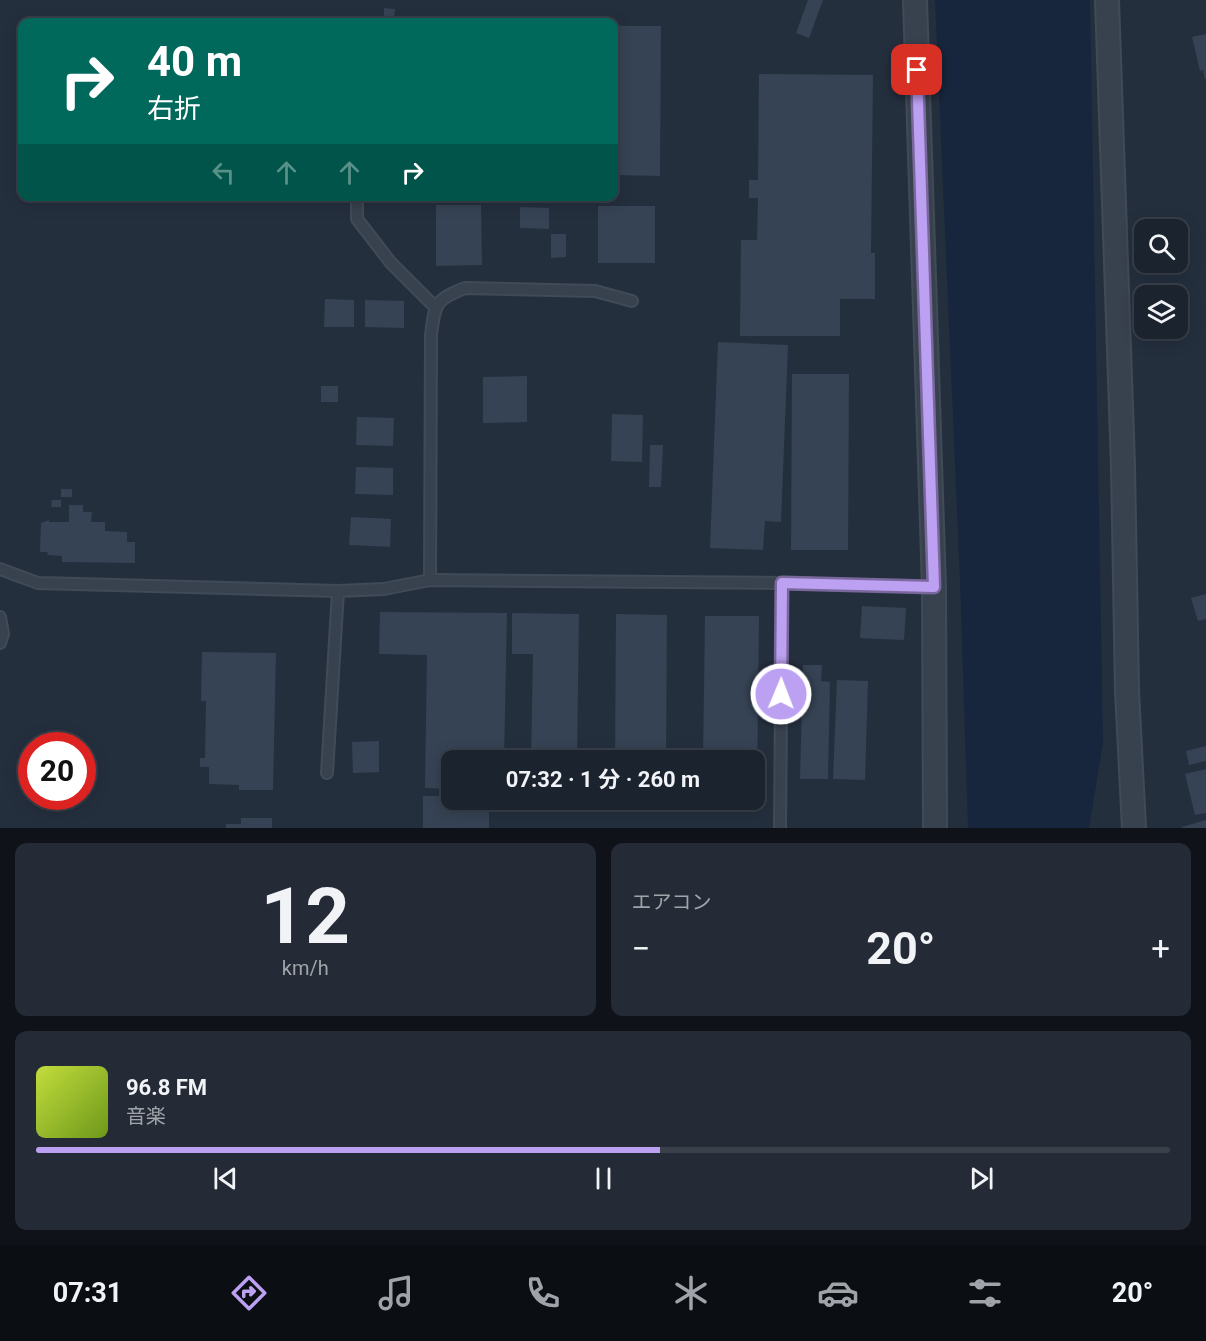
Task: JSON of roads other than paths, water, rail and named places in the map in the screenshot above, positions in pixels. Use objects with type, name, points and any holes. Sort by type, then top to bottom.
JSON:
[{"type":"street","points":[[915,0],[934,587],[935,828]]},
{"type":"street","points":[[1107,0],[1124,466],[1127,691],[1134,828]]},
{"type":"lane","points":[[357,201],[357,219],[392,263],[435,307]]},
{"type":"lane","points":[[430,580],[431,335],[435,307],[447,295],[465,288],[595,291],[632,301]]},
{"type":"lane","points":[[0,569],[38,583],[338,591],[384,590],[430,580],[782,583],[934,587]]},
{"type":"lane","points":[[780,828],[782,583]]},
{"type":"lane","points":[[327,773],[338,591]]},
{"type":"lane","points":[[0,617],[3,634],[0,644]]},
{"type":"water","points":[[935,0],[1090,0],[1103,743],[1089,828],[968,828],[960,581]]}]
